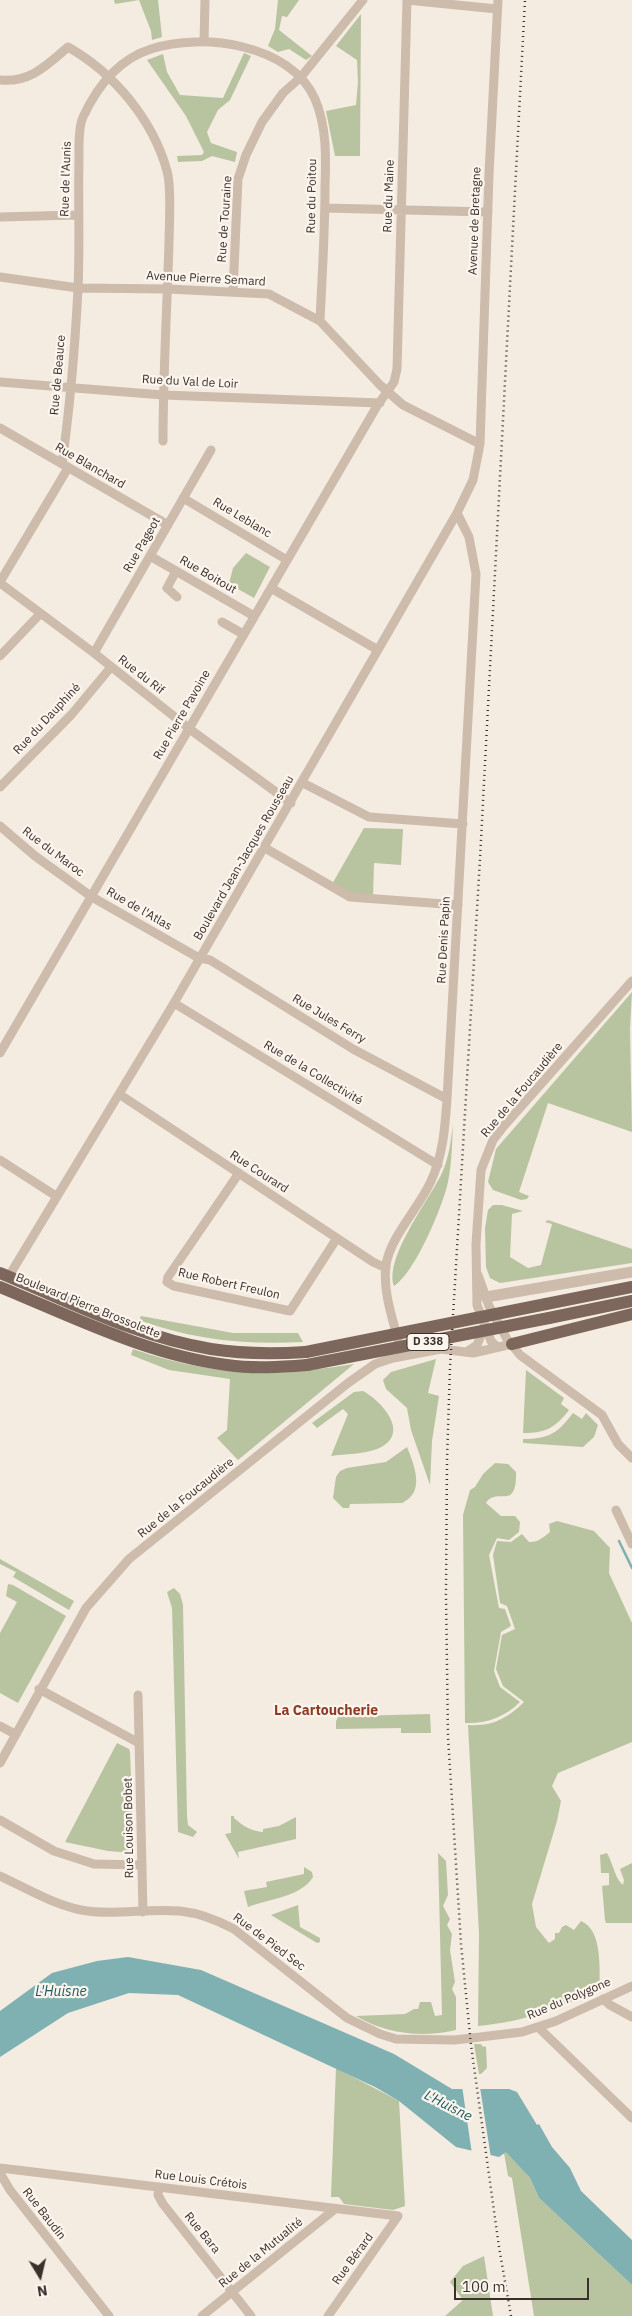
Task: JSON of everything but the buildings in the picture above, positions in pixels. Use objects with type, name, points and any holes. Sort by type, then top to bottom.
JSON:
[{"type":"main road","name":"Boulevard Pierre Brossolette","points":[[2,1284],[26,1283],[120,1323],[182,1343],[232,1352],[306,1352],[632,1287]]},
{"type":"main road","name":"Boulevard Pierre Brossolette","points":[[2,1284],[135,1342],[179,1356],[229,1366],[283,1367],[307,1365],[632,1301]]},
{"type":"main road","points":[[512,1344],[632,1314]]},
{"type":"street","points":[[204,42],[205,0]]},
{"type":"street","name":"Rue de Touraine","points":[[233,292],[238,179],[246,155],[262,122],[283,93],[300,77],[362,0]]},
{"type":"street","points":[[407,0],[498,5]]},
{"type":"street","name":"Rue du Maine","points":[[389,392],[397,369],[407,0]]},
{"type":"street","name":"Avenue de Bretagne","points":[[480,444],[488,212],[498,5]]},
{"type":"street","name":"Rue de l'Aunis","points":[[78,288],[77,215],[82,120],[96,93],[107,78],[127,61],[150,49],[178,42],[204,42],[251,48],[272,57],[300,77]]},
{"type":"street","points":[[0,80],[10,82],[27,78],[68,47],[83,55],[107,78],[136,108],[154,134],[168,174],[168,289],[163,395],[163,441]]},
{"type":"street","name":"Rue du Poitou","points":[[300,77],[314,98],[324,128],[325,208],[320,321]]},
{"type":"street","points":[[325,208],[401,208],[488,212]]},
{"type":"street","points":[[0,217],[77,215]]},
{"type":"street","name":"Avenue Pierre Semard","points":[[0,277],[78,288],[168,289],[269,294],[320,321],[380,385],[403,404],[480,444]]},
{"type":"street","name":"Rue de Beauce","points":[[65,466],[78,288]]},
{"type":"street","name":"Rue du Val de Loir","points":[[0,382],[70,386],[163,395],[380,403]]},
{"type":"street","name":"Rue Pierre Pavoine","points":[[0,1053],[190,729],[243,634],[380,403],[389,392]]},
{"type":"street","name":"Rue Blanchard","points":[[0,428],[168,526]]},
{"type":"street","name":"Boulevard Jean-Jacques Rousseau","points":[[2,1284],[64,1186],[174,1003],[291,804],[457,514],[473,480],[480,444]]},
{"type":"street","name":"Rue Pageot","points":[[94,653],[211,450]]},
{"type":"street","points":[[0,582],[65,466]]},
{"type":"street","name":"Rue Leblanc","points":[[183,498],[287,560]]},
{"type":"street","name":"Rue Denis Papin","points":[[402,1356],[385,1281],[388,1256],[415,1211],[438,1165],[445,1129],[447,1099],[476,574],[472,548],[457,514]]},
{"type":"street","name":"Rue Boitout","points":[[150,556],[254,616]]},
{"type":"street","points":[[176,571],[167,588],[177,597]]},
{"type":"street","name":"Rue du Rif","points":[[0,582],[190,729],[291,804]]},
{"type":"street","points":[[271,588],[378,650]]},
{"type":"street","points":[[0,656],[40,614]]},
{"type":"street","points":[[222,622],[243,634]]},
{"type":"street","name":"Rue du Dauphiné","points":[[0,787],[72,714],[111,667]]},
{"type":"street","points":[[303,783],[369,817],[463,824]]},
{"type":"street","name":"Rue du Maroc","points":[[0,826],[35,856],[92,897]]},
{"type":"street","points":[[264,848],[350,896],[458,904]]},
{"type":"street","name":"Rue de l'Atlas","points":[[92,897],[199,958]]},
{"type":"street","name":"Rue Jules Ferry","points":[[199,958],[210,960],[353,1049],[447,1099]]},
{"type":"street","name":"Rue de la Foucaudière","points":[[497,1347],[492,1343],[483,1323],[476,1299],[475,1265],[481,1170],[493,1140],[632,981]]},
{"type":"street","name":"Rue de la Collectivité","points":[[174,1003],[438,1165]]},
{"type":"street","name":"Rue Courard","points":[[119,1094],[373,1262],[386,1268]]},
{"type":"street","points":[[0,1160],[56,1196]]},
{"type":"street","name":"Rue Robert Freulon","points":[[238,1173],[168,1277],[167,1282],[174,1286],[290,1311],[337,1238]]},
{"type":"street","name":"Rue de la Foucaudière","points":[[475,1265],[486,1296],[507,1339],[520,1355],[602,1415],[618,1444],[632,1458]]},
{"type":"street","points":[[478,1311],[479,1303],[486,1296],[632,1272]]},
{"type":"street","points":[[466,1352],[478,1345],[483,1334],[483,1323]]},
{"type":"street","points":[[497,1347],[512,1344]]},
{"type":"street","name":"Rue de la Foucaudière","points":[[0,1763],[39,1689],[86,1608],[129,1559],[354,1378],[375,1364],[440,1348],[473,1353],[497,1347]]},
{"type":"street","points":[[616,1510],[632,1544]]},
{"type":"street","points":[[39,1689],[139,1743]]},
{"type":"street","name":"Rue Louison Bobet","points":[[138,1695],[143,1912]]},
{"type":"street","points":[[0,1726],[15,1734]]},
{"type":"street","points":[[0,1820],[54,1851],[94,1864],[142,1865]]},
{"type":"street","name":"Rue de Pied Sec","points":[[0,1876],[46,1898],[82,1910],[109,1913],[178,1911],[198,1914],[234,1929],[347,2018],[380,2034],[404,2039],[455,2040]]},
{"type":"street","name":"Rue du Polygone","points":[[455,2040],[522,2032],[539,2028],[632,1986]]},
{"type":"street","points":[[604,1999],[610,2005],[632,2016]]},
{"type":"street","points":[[539,2028],[632,2118]]},
{"type":"street","name":"Rue Louis Crétois","points":[[0,2168],[398,2216]]},
{"type":"street","name":"Rue Baudin","points":[[0,2173],[10,2190],[109,2316]]},
{"type":"street","name":"Rue Bara","points":[[160,2187],[158,2195],[163,2204],[251,2316]]},
{"type":"street","name":"Rue de la Mutualité","points":[[202,2316],[335,2209]]},
{"type":"street","name":"Rue Bérard","points":[[328,2316],[398,2216]]},
{"type":"green space","points":[[114,0],[139,0],[115,4]]},
{"type":"green space","points":[[139,0],[158,0],[162,37],[152,40],[151,31]]},
{"type":"green space","points":[[278,0],[299,0],[287,17],[282,16],[279,30],[312,56],[306,60],[289,49],[278,52],[268,46],[275,29]]},
{"type":"green space","points":[[361,14],[360,156],[335,156],[326,111],[356,105],[358,82],[357,60],[336,46]]},
{"type":"green space","points":[[244,53],[251,56],[230,100],[218,110],[207,132],[211,143],[237,152],[235,162],[212,156],[202,161],[178,162],[177,156],[202,155],[204,152],[186,116],[147,60],[163,54],[167,72],[180,95],[223,98]]},
{"type":"green space","points":[[246,553],[270,567],[254,598],[229,584],[233,568]]},
{"type":"green space","points":[[364,828],[403,829],[401,865],[374,863],[373,898],[350,897],[331,886]]},
{"type":"green space","points":[[632,992],[630,1029],[632,1132],[548,1103],[519,1192],[529,1196],[527,1199],[521,1200],[493,1190],[488,1182],[496,1149]]},
{"type":"green space","points":[[453,1124],[449,1175],[440,1207],[427,1238],[411,1268],[394,1286],[395,1260],[409,1229],[442,1173],[448,1155]]},
{"type":"green space","points":[[493,1205],[502,1205],[523,1211],[512,1214],[510,1257],[528,1268],[541,1265],[552,1224],[545,1222],[548,1220],[632,1249],[632,1263],[500,1283],[490,1278],[486,1267],[485,1228],[488,1210]]},
{"type":"green space","points":[[141,1316],[233,1333],[298,1333],[303,1342],[240,1342],[200,1337],[139,1320]]},
{"type":"green space","points":[[133,1349],[189,1365],[243,1372],[297,1371],[354,1364],[238,1460],[217,1438],[227,1430],[230,1379],[169,1370],[131,1355]]},
{"type":"green space","points":[[436,1359],[428,1393],[439,1396],[432,1441],[430,1485],[411,1430],[407,1408],[386,1389],[383,1380],[391,1372]]},
{"type":"green space","points":[[526,1370],[564,1398],[561,1404],[569,1410],[554,1425],[538,1432],[523,1433]]},
{"type":"green space","points":[[363,1391],[379,1403],[391,1419],[393,1427],[392,1436],[387,1443],[372,1451],[331,1456],[348,1414],[343,1409],[317,1428],[312,1423],[354,1392]]},
{"type":"green space","points":[[573,1413],[582,1419],[586,1413],[598,1425],[594,1437],[583,1447],[523,1443],[523,1439],[540,1438],[552,1434],[563,1426]]},
{"type":"green space","points":[[407,1447],[415,1470],[416,1485],[414,1492],[402,1503],[350,1504],[349,1508],[343,1508],[333,1498],[336,1477],[340,1471],[347,1468],[386,1462]]},
{"type":"green space","points":[[495,1463],[508,1464],[516,1472],[515,1484],[510,1495],[490,1498],[486,1503],[501,1516],[515,1516],[520,1522],[519,1532],[509,1540],[497,1538],[489,1555],[499,1608],[505,1609],[511,1626],[501,1632],[494,1671],[500,1687],[520,1702],[502,1716],[488,1721],[465,1723],[463,1515],[470,1490],[475,1487],[483,1474]]},
{"type":"green space","points":[[557,1521],[594,1531],[610,1548],[609,1573],[632,1623],[632,1742],[558,1773],[552,1786],[561,1801],[557,1821],[532,1904],[536,1927],[549,1943],[555,1939],[555,1933],[559,1933],[562,1927],[566,1925],[574,1930],[581,1921],[588,1926],[593,1933],[598,1951],[600,1989],[541,2013],[512,2021],[478,2026],[479,1934],[468,1725],[492,1723],[506,1717],[524,1702],[503,1686],[496,1669],[502,1635],[515,1629],[507,1606],[500,1603],[493,1555],[497,1541],[511,1542],[522,1534],[529,1542],[535,1542],[550,1532],[549,1524]]},
{"type":"green space","points":[[0,1559],[74,1601],[69,1610],[13,1577],[16,1572],[0,1564]]},
{"type":"green space","points":[[8,1584],[13,1585],[66,1616],[18,1703],[0,1693],[0,1633],[17,1602],[6,1596]]},
{"type":"green space","points":[[174,1588],[180,1594],[183,1605],[187,1816],[188,1825],[197,1832],[193,1837],[178,1832],[172,1608],[167,1592]]},
{"type":"green space","points":[[342,1710],[354,1716],[430,1714],[431,1733],[401,1733],[401,1728],[336,1729],[336,1721]]},
{"type":"green space","points":[[117,1743],[129,1749],[130,1752],[134,1853],[108,1851],[65,1842]]},
{"type":"green space","points":[[231,1816],[234,1816],[247,1828],[263,1832],[263,1829],[279,1826],[296,1817],[296,1839],[238,1852],[239,1859],[225,1834],[231,1833]]},
{"type":"green space","points":[[438,1853],[446,1861],[448,1895],[443,1906],[450,1919],[447,1925],[452,1934],[450,1950],[455,1982],[452,1989],[456,1997],[456,2030],[417,2034],[380,2027],[356,2016],[405,2014],[418,2009],[420,2002],[431,2002],[435,2016],[442,2015]]},
{"type":"green space","points":[[607,1853],[618,1879],[623,1885],[624,1880],[620,1869],[632,1863],[632,1923],[606,1923],[602,1886],[609,1885],[609,1873],[601,1873],[600,1855]]},
{"type":"green space","points":[[304,1867],[312,1872],[313,1877],[301,1889],[248,1907],[244,1891],[267,1887],[266,1882],[304,1874]]},
{"type":"green space","points":[[298,1905],[300,1927],[320,1938],[320,1942],[317,1943],[271,1915]]},
{"type":"green space","points":[[474,2044],[481,2044],[486,2047],[487,2068],[481,2074],[479,2074]]},
{"type":"green space","points":[[336,2068],[399,2101],[405,2206],[393,2210],[344,2204],[339,2197],[331,2197]]},
{"type":"green space","points":[[506,2151],[530,2178],[539,2198],[632,2285],[632,2316],[534,2316],[512,2178],[508,2176],[504,2153]]},
{"type":"green space","points":[[484,2256],[493,2316],[445,2316],[463,2300],[450,2282],[463,2266]]},
{"type":"water","name":"L'Huisne","points":[[128,1957],[201,1970],[394,2054],[452,2089],[509,2089],[517,2092],[552,2147],[570,2168],[581,2191],[632,2240],[632,2285],[539,2198],[530,2178],[506,2152],[499,2157],[456,2147],[399,2101],[375,2087],[178,1995],[129,1993],[68,2013],[0,2057],[0,2011],[52,1973],[97,1961]]},
{"type":"pier","points":[[462,2086],[480,2087],[491,2158],[472,2154]]},
{"type":"waterway","points":[[619,1541],[632,1568]]},
{"type":"railway","points":[[511,2316],[499,2247],[471,2045],[461,1944],[448,1737],[446,1594],[450,1367],[480,859],[525,0]]},
{"type":"district","name":"La Cartoucherie","points":[[326,1711]]}]
